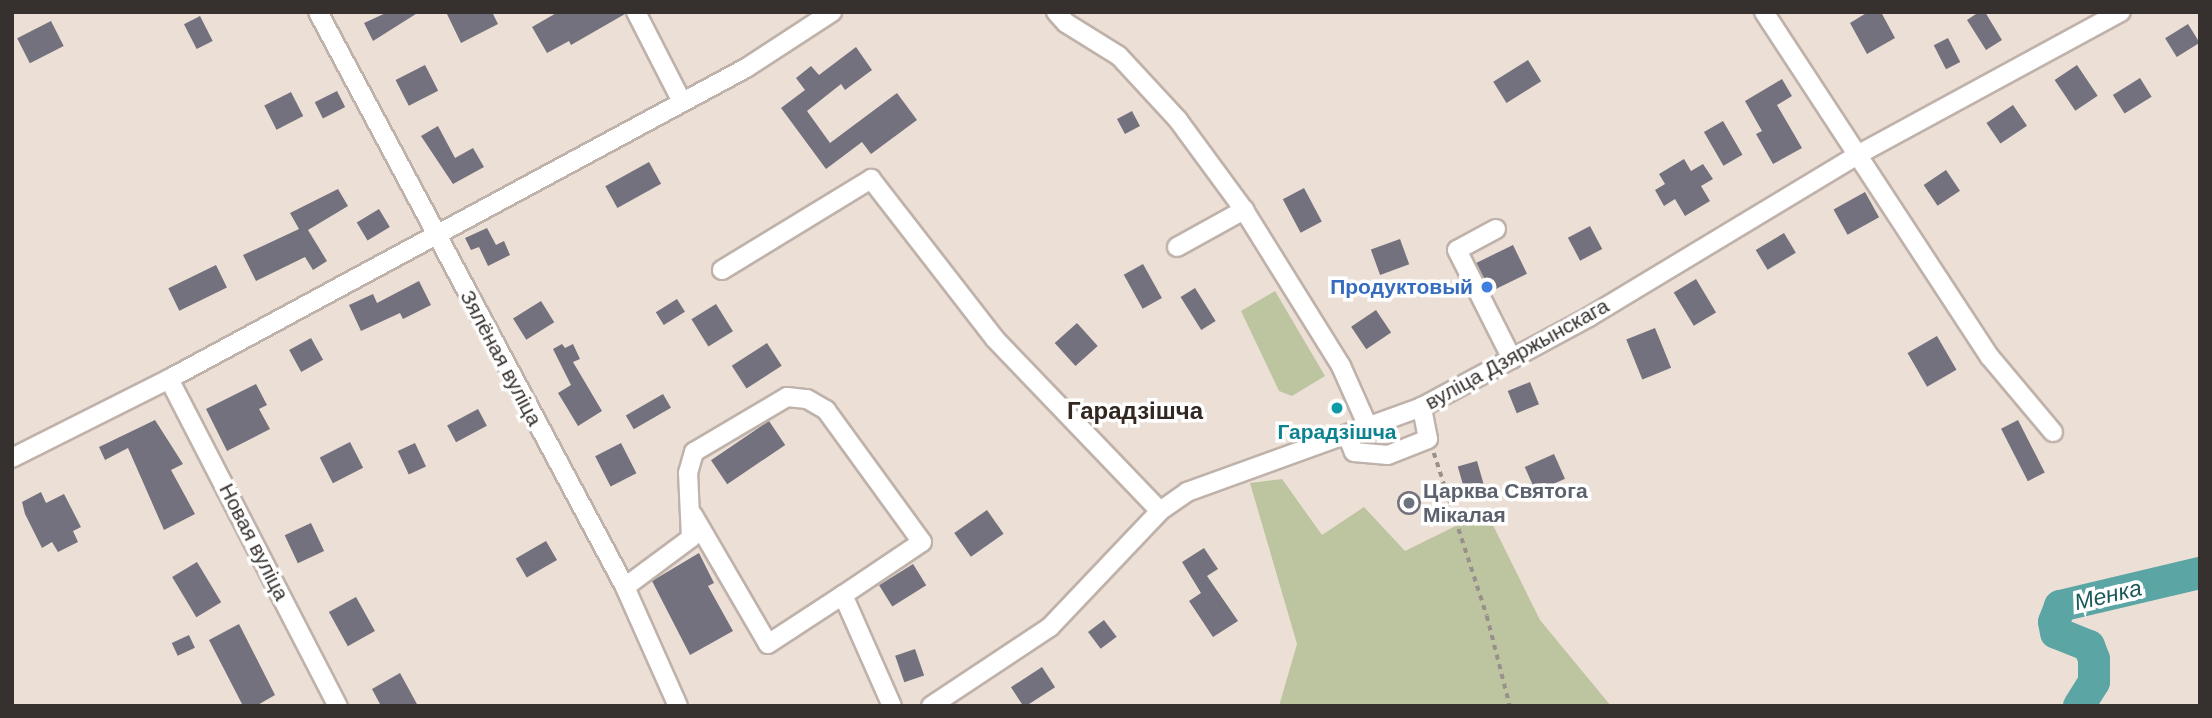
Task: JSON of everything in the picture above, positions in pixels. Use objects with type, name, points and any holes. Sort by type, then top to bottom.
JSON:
[{"type":"street","name":"Зялёная вуліца","points":[[318,12],[625,587],[678,706]]},
{"type":"street","points":[[636,12],[682,102]]},
{"type":"street","points":[[12,458],[169,379],[746,68],[832,12]]},
{"type":"street","points":[[1056,12],[1066,23],[1119,56],[1178,120],[1244,210],[1341,366],[1369,429]]},
{"type":"street","points":[[1765,12],[1990,357],[2053,432]]},
{"type":"street","name":"вуліца Дзяржынскага","points":[[931,706],[1050,627],[1160,511],[1223,476],[1369,429],[1422,407],[1512,359],[1859,154],[2121,12]]},
{"type":"street","points":[[722,270],[871,179],[995,339],[1160,511]]},
{"type":"street","points":[[1177,247],[1244,210]]},
{"type":"street","points":[[1496,229],[1457,250],[1512,359]]},
{"type":"street","name":"Новая вуліца","points":[[169,379],[338,706]]},
{"type":"street","points":[[625,587],[687,545],[693,530],[691,512],[688,473],[694,452],[787,397],[807,399],[826,410],[922,542],[768,644],[691,512]]},
{"type":"street","points":[[1346,435],[1354,452],[1367,456],[1388,455],[1428,439],[1422,407]]},
{"type":"street","points":[[843,595],[892,706]]},
{"type":"path","points":[[1428,439],[1510,706]]},
{"type":"green space","points":[[1275,291],[1325,376],[1292,396],[1279,391],[1241,311]]},
{"type":"green space","points":[[1282,479],[1322,535],[1364,507],[1405,551],[1486,511],[1540,620],[1611,706],[1279,706],[1297,644],[1250,483]]},
{"type":"building","points":[[388,12],[419,12],[373,41],[364,23]]},
{"type":"building","points":[[446,12],[492,12],[498,24],[461,43]]},
{"type":"building","points":[[558,12],[625,14],[571,45],[569,41],[547,53],[532,27]]},
{"type":"building","points":[[1868,12],[1881,12],[1895,38],[1867,54],[1850,23]]},
{"type":"building","points":[[1979,12],[1985,12],[2002,40],[1986,50],[1967,20]]},
{"type":"building","points":[[200,16],[213,41],[197,49],[184,24]]},
{"type":"building","points":[[51,21],[64,46],[30,63],[17,38]]},
{"type":"building","points":[[2188,24],[2200,43],[2177,57],[2165,38]]},
{"type":"building","points":[[1948,38],[1960,62],[1946,69],[1934,45]]},
{"type":"building","points":[[856,47],[872,70],[845,90],[841,84],[807,111],[830,143],[897,93],[917,120],[871,154],[862,142],[826,169],[781,108],[805,90],[796,78],[811,66],[819,75]]},
{"type":"building","points":[[1528,60],[1541,81],[1506,103],[1493,82]]},
{"type":"building","points":[[425,65],[438,91],[409,106],[396,80]]},
{"type":"building","points":[[2077,65],[2098,96],[2075,111],[2055,80]]},
{"type":"building","points":[[2140,78],[2152,97],[2125,114],[2113,95]]},
{"type":"building","points":[[1782,79],[1792,96],[1777,105],[1802,148],[1773,164],[1756,134],[1762,131],[1745,101]]},
{"type":"building","points":[[337,91],[345,107],[323,118],[315,102]]},
{"type":"building","points":[[291,92],[303,116],[277,130],[264,106]]},
{"type":"building","points":[[2013,105],[2027,126],[2000,144],[1986,123]]},
{"type":"building","points":[[1132,111],[1140,126],[1125,134],[1117,119]]},
{"type":"building","points":[[1723,121],[1742,155],[1723,166],[1704,132]]},
{"type":"building","points":[[438,126],[455,158],[473,148],[484,167],[453,184],[421,136]]},
{"type":"building","points":[[1684,159],[1691,171],[1703,164],[1713,179],[1701,186],[1710,201],[1685,216],[1675,199],[1664,206],[1655,190],[1665,184],[1659,174]]},
{"type":"building","points":[[649,162],[661,184],[617,208],[605,186]]},
{"type":"building","points":[[1946,170],[1960,191],[1938,206],[1924,185]]},
{"type":"building","points":[[1304,188],[1322,222],[1301,233],[1283,199]]},
{"type":"building","points":[[338,189],[348,206],[308,230],[327,261],[313,270],[305,257],[256,281],[243,255],[299,229],[290,213]]},
{"type":"building","points":[[1865,192],[1879,217],[1848,235],[1834,209]]},
{"type":"building","points":[[379,209],[390,227],[368,240],[357,222]]},
{"type":"building","points":[[1590,226],[1602,249],[1580,261],[1568,238]]},
{"type":"building","points":[[487,228],[496,245],[504,241],[510,255],[488,266],[479,247],[471,250],[465,238]]},
{"type":"building","points":[[1784,233],[1796,253],[1768,270],[1756,250]]},
{"type":"building","points":[[1400,239],[1409,264],[1380,275],[1371,250]]},
{"type":"building","points":[[1513,245],[1527,274],[1490,292],[1476,263]]},
{"type":"building","points":[[1143,264],[1162,298],[1143,309],[1124,275]]},
{"type":"building","points":[[216,265],[227,287],[179,311],[168,288]]},
{"type":"building","points":[[1696,279],[1716,312],[1694,326],[1674,292]]},
{"type":"building","points":[[419,281],[431,305],[403,319],[400,313],[361,331],[349,305],[373,294],[377,303]]},
{"type":"building","points":[[1195,288],[1216,321],[1201,330],[1181,297]]},
{"type":"building","points":[[677,299],[685,312],[664,325],[656,312]]},
{"type":"building","points":[[541,301],[554,322],[526,340],[513,318]]},
{"type":"building","points":[[716,304],[733,331],[708,347],[691,319]]},
{"type":"building","points":[[1376,310],[1391,332],[1366,349],[1351,327]]},
{"type":"building","points":[[1077,323],[1098,346],[1075,366],[1055,343]]},
{"type":"building","points":[[1655,328],[1671,368],[1642,379],[1626,340]]},
{"type":"building","points":[[1937,336],[1956,370],[1927,387],[1908,353]]},
{"type":"building","points":[[311,338],[323,360],[301,372],[289,350]]},
{"type":"building","points":[[767,343],[782,366],[746,389],[732,366]]},
{"type":"building","points":[[562,344],[565,348],[573,344],[580,359],[573,362],[602,411],[578,426],[558,393],[571,385],[553,349]]},
{"type":"building","points":[[1530,382],[1539,404],[1517,413],[1508,391]]},
{"type":"building","points":[[256,384],[267,405],[259,409],[270,429],[227,451],[206,409]]},
{"type":"building","points":[[663,394],[671,408],[634,429],[626,416]]},
{"type":"building","points":[[478,409],[487,426],[456,442],[447,425]]},
{"type":"building","points":[[155,420],[183,464],[171,470],[195,514],[164,530],[128,448],[105,460],[99,447]]},
{"type":"building","points":[[2018,420],[2045,473],[2028,481],[2001,429]]},
{"type":"building","points":[[769,421],[785,445],[727,484],[711,460]]},
{"type":"building","points":[[350,442],[363,468],[333,483],[320,457]]},
{"type":"building","points":[[415,443],[426,467],[409,475],[398,451]]},
{"type":"building","points":[[621,443],[636,473],[611,486],[595,456]]},
{"type":"building","points":[[1554,454],[1565,479],[1536,492],[1525,467]]},
{"type":"building","points":[[1477,461],[1486,492],[1467,497],[1458,467]]},
{"type":"building","name":"Царква Святога Мікалая","points":[[1409,491],[1418,494],[1421,503],[1418,512],[1409,515],[1400,512],[1397,503],[1400,494]]},
{"type":"building","points":[[41,492],[46,503],[64,494],[81,527],[73,531],[78,542],[58,552],[52,542],[42,548],[25,514],[22,502]]},
{"type":"building","points":[[987,510],[1004,534],[971,557],[954,533]]},
{"type":"building","points":[[311,523],[324,551],[298,563],[285,535]]},
{"type":"building","points":[[546,541],[557,560],[527,578],[516,558]]},
{"type":"building","points":[[1204,548],[1218,569],[1207,576],[1238,621],[1213,637],[1189,601],[1201,593],[1182,562]]},
{"type":"building","points":[[699,553],[714,583],[708,586],[733,631],[690,655],[652,581]]},
{"type":"building","points":[[197,562],[221,602],[196,617],[172,577]]},
{"type":"building","points":[[913,564],[926,585],[892,606],[879,585]]},
{"type":"building","points":[[356,597],[375,631],[348,646],[329,612]]},
{"type":"building","points":[[1104,620],[1117,637],[1101,649],[1088,632]]},
{"type":"building","points":[[239,624],[275,695],[256,706],[243,706],[209,640]]},
{"type":"building","points":[[189,635],[195,648],[178,656],[172,643]]},
{"type":"building","points":[[915,649],[924,675],[904,682],[895,656]]},
{"type":"building","points":[[1042,667],[1055,687],[1026,706],[1023,706],[1011,687]]},
{"type":"building","points":[[400,673],[418,706],[381,706],[372,689]]},
{"type":"waterway","name":"Менка","points":[[2079,706],[2094,682],[2094,659],[2089,646],[2056,633],[2054,622],[2060,606],[2200,573]]},
{"type":"place","name":"Продуктовый","points":[[1487,287]]},
{"type":"place","name":"Гарадзішча","points":[[1337,408]]},
{"type":"place","name":"Царква Святога Мікалая","points":[[1409,503]]},
{"type":"district","name":"Гарадзішча","points":[[1135,411]]}]
